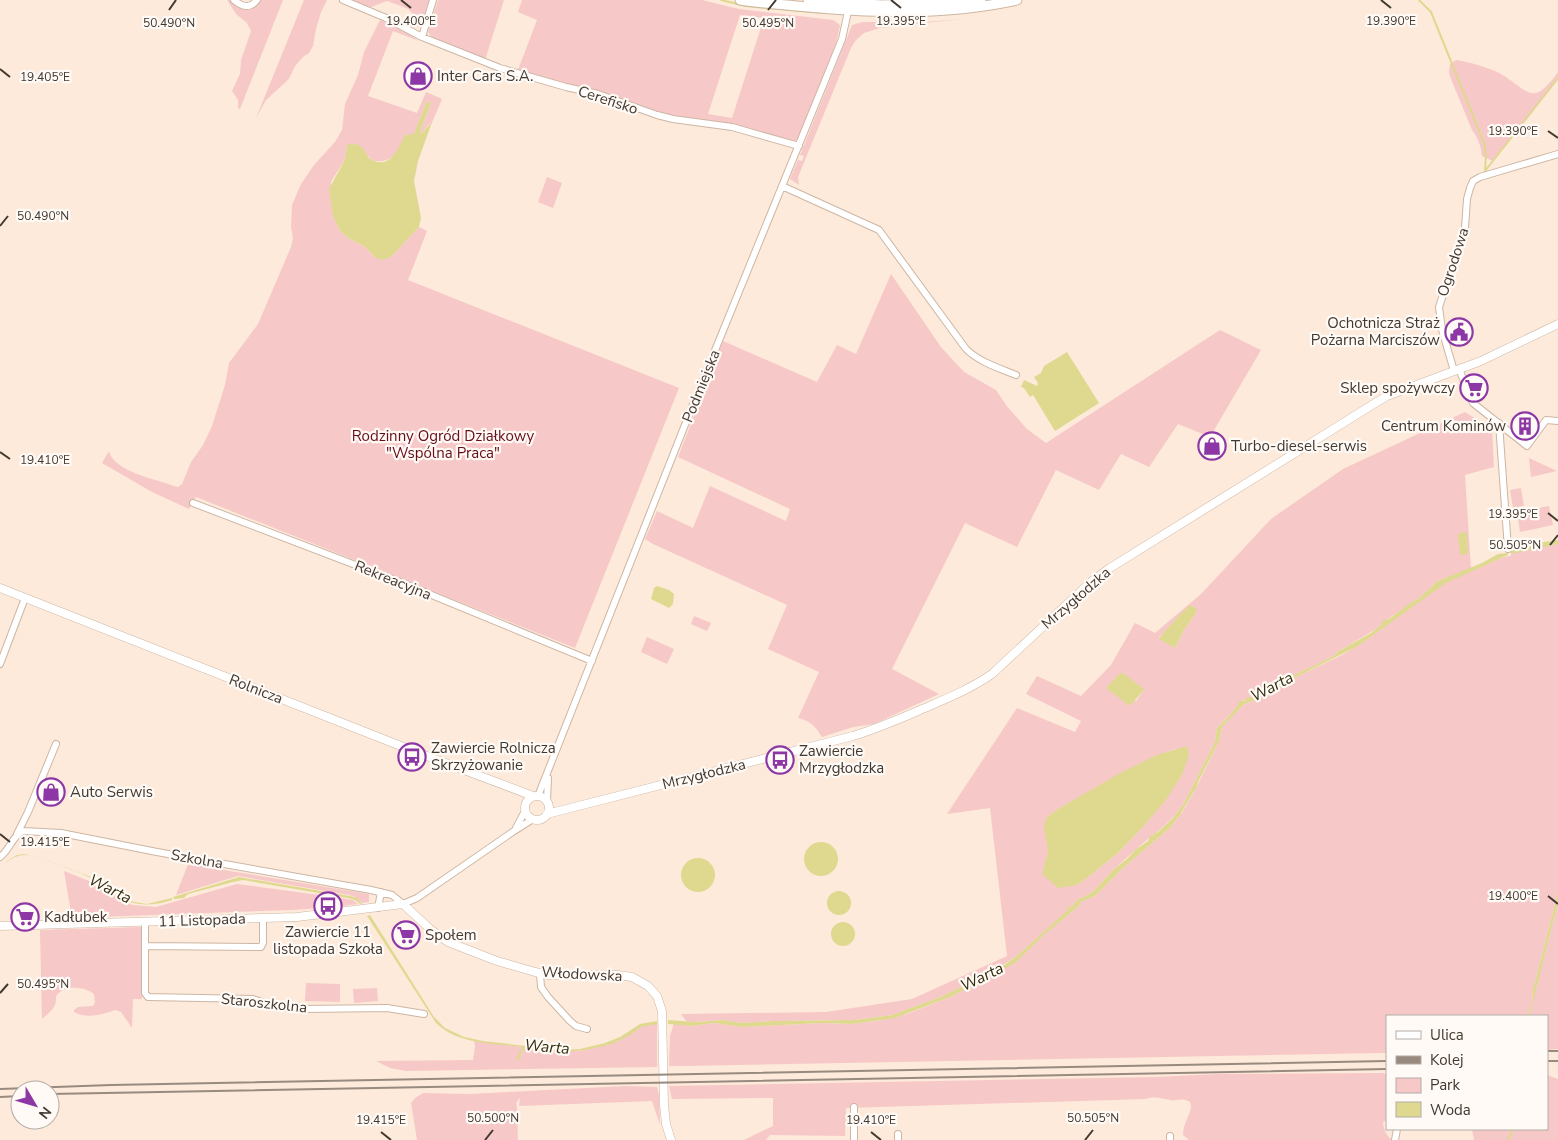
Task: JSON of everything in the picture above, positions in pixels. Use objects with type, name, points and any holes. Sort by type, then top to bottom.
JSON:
[{"type":"main road","points":[[740,0],[927,11],[996,5],[1017,0]]},
{"type":"main road","points":[[808,0],[850,5],[921,4],[981,0]]},
{"type":"street","points":[[234,0],[246,7],[257,0]]},
{"type":"street","name":"Cerefisko","points":[[343,0],[386,18],[422,37],[500,68],[598,94],[648,113],[673,119],[732,127],[799,146]]},
{"type":"street","points":[[422,37],[433,0]]},
{"type":"street","name":"Podmiejska","points":[[535,796],[549,771],[699,389],[842,39],[850,5]]},
{"type":"street","name":"Ogrodowa","points":[[1457,370],[1441,323],[1439,307],[1463,236],[1467,215],[1467,199],[1472,183],[1480,177],[1558,154]]},
{"type":"street","points":[[782,186],[879,230],[966,349],[979,359],[1016,375]]},
{"type":"street","name":"Mrzygłodzka","points":[[547,814],[853,736],[881,727],[944,700],[992,674],[1092,581],[1124,559],[1387,396],[1481,361],[1558,324]]},
{"type":"street","points":[[1457,370],[1474,404],[1527,446],[1546,420],[1558,422]]},
{"type":"street","points":[[1497,422],[1508,549]]},
{"type":"street","name":"Rekreacyjna","points":[[193,503],[400,582],[592,661]]},
{"type":"street","name":"Rolnicza","points":[[0,588],[535,796]]},
{"type":"street","points":[[0,664],[26,598]]},
{"type":"street","points":[[0,857],[7,851],[28,812],[56,744]]},
{"type":"street","name":"Podmiejska","points":[[547,803],[549,771]]},
{"type":"street","name":"Rolnicza","points":[[512,788],[526,807]]},
{"type":"street","points":[[403,904],[417,898],[533,819],[541,819],[547,814],[548,809],[544,798],[535,796],[526,807],[514,831]]},
{"type":"street","name":"Mrzygłodzka","points":[[547,803],[570,808]]},
{"type":"street","points":[[526,807],[530,818],[533,819]]},
{"type":"street","name":"Szkolna","points":[[17,834],[22,831],[61,833],[381,892],[394,896],[403,904]]},
{"type":"street","points":[[374,908],[381,892]]},
{"type":"street","name":"11 Listopada","points":[[0,926],[297,917],[403,904]]},
{"type":"street","name":"Włodowska","points":[[403,904],[430,929],[448,942],[497,961],[540,974],[632,977],[643,982],[654,991],[661,1004],[663,1013],[664,1105],[666,1123],[671,1140]]},
{"type":"street","points":[[146,946],[261,947],[263,943],[263,918]]},
{"type":"street","name":"Staroszkolna","points":[[145,922],[146,993],[148,996],[253,999],[276,1008],[387,1008],[424,1014]]},
{"type":"street","points":[[540,974],[541,987],[548,997],[576,1026],[587,1029]]},
{"type":"street","points":[[854,1107],[854,1140]]},
{"type":"green space","points":[[227,0],[230,0],[243,10],[251,9],[260,0],[283,0],[240,109],[238,108],[238,100],[232,91],[240,74],[241,60],[251,31],[247,23],[236,14]]},
{"type":"green space","points":[[304,0],[327,0],[321,12],[313,46],[309,53],[295,66],[289,79],[266,100],[256,118]]},
{"type":"green space","points":[[349,0],[429,0],[422,22],[418,28],[412,13],[401,6],[387,1],[371,7]]},
{"type":"green space","points":[[438,0],[504,0],[485,60],[446,45],[432,37],[428,32]]},
{"type":"green space","points":[[522,0],[702,0],[739,9],[833,20],[840,25],[836,43],[801,135],[793,141],[735,125],[659,113],[518,70],[537,20],[518,12]],"holes":[[[740,15],[764,18],[732,118],[708,114]]]},
{"type":"green space","points":[[962,19],[880,28],[864,33],[856,40],[798,177],[799,185],[790,179],[798,160],[802,161],[804,156],[800,155],[852,25],[863,22],[925,22]]},
{"type":"green space","name":"Rodzinny Ogród Działkowy \"Wspólna Praca\"","points":[[380,20],[408,33],[419,41],[393,31],[368,96],[417,113],[426,92],[442,99],[431,125],[429,124],[422,133],[420,132],[431,103],[427,101],[414,135],[403,140],[396,154],[388,160],[372,160],[366,154],[347,146],[345,159],[331,182],[333,216],[340,231],[348,238],[364,246],[376,258],[392,256],[419,227],[427,231],[408,280],[679,388],[575,648],[196,497],[189,509],[152,492],[102,463],[109,451],[112,458],[119,464],[137,474],[178,487],[182,484],[191,462],[203,445],[212,426],[225,385],[229,363],[258,324],[291,247],[293,238],[291,227],[292,205],[301,184],[314,165],[335,142],[342,130],[345,104],[358,75],[364,52]]},
{"type":"green space","points":[[1456,60],[1497,72],[1530,93],[1542,90],[1558,72],[1558,80],[1493,161],[1482,156],[1479,142],[1472,130],[1449,74],[1450,64]]},
{"type":"green space","points":[[547,177],[562,183],[553,208],[538,202]]},
{"type":"green space","points":[[891,274],[941,347],[964,372],[996,390],[1006,405],[1027,429],[1046,443],[1220,330],[1261,350],[1210,437],[1178,424],[1149,467],[1121,454],[1099,490],[1056,470],[1017,547],[965,523],[892,669],[939,694],[874,724],[853,727],[822,737],[812,724],[798,718],[819,672],[768,649],[787,605],[645,539],[657,511],[693,528],[710,486],[786,521],[790,509],[678,457],[723,341],[817,382],[837,345],[856,354]]},
{"type":"green space","points":[[1465,412],[1492,429],[1494,467],[1465,475],[1471,568],[1438,581],[1419,598],[1376,629],[1332,657],[1246,701],[1244,700],[1217,728],[1215,742],[1183,805],[1177,813],[1113,870],[1095,890],[1078,899],[1072,907],[1068,906],[1069,909],[1066,912],[1017,956],[995,970],[943,996],[892,1015],[855,1020],[740,1023],[724,1020],[686,1021],[681,1014],[826,1012],[912,999],[1007,956],[990,808],[947,814],[1017,708],[1075,732],[1081,721],[1026,694],[1037,676],[1081,696],[1111,665],[1135,623],[1155,633],[1201,594],[1271,519],[1343,469]],"holes":[[[1187,608],[1196,613],[1184,630],[1175,648],[1159,637],[1168,630]],[[1119,675],[1143,689],[1143,691],[1136,701],[1106,688]],[[1176,749],[1141,829],[1119,852],[1077,885],[1043,874],[1048,852],[1047,817],[1153,758]]]},
{"type":"green space","points":[[1529,458],[1557,471],[1531,477]]},
{"type":"green space","points":[[1521,488],[1524,506],[1513,508],[1510,490]]},
{"type":"green space","points":[[1549,506],[1553,525],[1520,532],[1517,512]]},
{"type":"green space","points":[[1558,544],[1558,892],[1527,1015],[1386,1015],[1386,1053],[669,1066],[670,1036],[674,1023],[692,1026],[714,1023],[743,1027],[822,1023],[852,1024],[882,1020],[907,1014],[950,997],[1015,962],[1079,906],[1080,902],[1095,896],[1122,869],[1171,827],[1196,788],[1219,741],[1222,727],[1243,705],[1276,690],[1296,677],[1342,655],[1362,643],[1446,582],[1504,557],[1511,556],[1515,552]]},
{"type":"green space","points":[[694,616],[711,623],[707,631],[691,624]]},
{"type":"green space","points":[[647,637],[674,649],[667,664],[641,652]]},
{"type":"green space","points":[[188,864],[369,894],[369,902],[362,903],[349,895],[238,876],[176,895]]},
{"type":"green space","points":[[64,871],[94,883],[132,905],[156,907],[237,884],[353,900],[358,904],[333,907],[332,904],[324,905],[324,908],[291,910],[72,918]]},
{"type":"green space","points":[[1558,902],[1558,1049],[1548,1050],[1548,1015],[1529,1015]]},
{"type":"green space","points":[[141,927],[142,999],[133,999],[132,1028],[121,1012],[115,1010],[89,1016],[74,1012],[78,1007],[93,1006],[95,1002],[94,994],[79,988],[69,988],[59,992],[52,1009],[42,1019],[40,930]]},
{"type":"green space","points":[[306,983],[340,984],[340,1002],[305,1001]]},
{"type":"green space","points":[[377,988],[378,1001],[354,1003],[353,989]]},
{"type":"green space","points":[[649,1024],[657,1024],[657,1067],[406,1071],[390,1068],[376,1061],[473,1060],[474,1041],[523,1047],[516,1060],[519,1060],[523,1050],[526,1048],[561,1052],[585,1050],[618,1041]]},
{"type":"green space","points":[[1383,1073],[1386,1074],[1386,1120],[1383,1122],[1383,1125],[1387,1135],[1393,1140],[1189,1140],[1183,1135],[1183,1130],[1191,1109],[1190,1102],[1155,1097],[1145,1099],[846,1108],[845,1136],[770,1135],[766,1140],[744,1140],[773,1126],[773,1098],[672,1099],[669,1086],[1154,1077],[1219,1074]]},
{"type":"green space","points":[[1548,1075],[1558,1079],[1558,1140],[1474,1140],[1472,1130],[1548,1130]]},
{"type":"green space","points":[[626,1086],[657,1087],[660,1125],[652,1101],[519,1106],[520,1098],[516,1103],[518,1140],[417,1140],[411,1103],[423,1093],[469,1094]]},
{"type":"water","points":[[427,101],[431,103],[420,132],[422,133],[431,125],[418,161],[414,181],[421,218],[419,227],[392,256],[383,260],[376,258],[364,246],[348,238],[340,231],[333,216],[329,189],[345,159],[349,144],[360,146],[369,158],[376,162],[387,161],[396,152],[405,135],[414,134]]},
{"type":"water","points":[[1067,352],[1099,403],[1055,431],[1033,395],[1030,397],[1024,388],[1021,387],[1024,380],[1037,386],[1038,383],[1034,377],[1041,373],[1044,366]]},
{"type":"water","points":[[1466,532],[1468,552],[1467,554],[1460,555],[1458,535]]},
{"type":"water","points":[[1558,540],[1558,544],[1511,554],[1510,550],[1536,543]]},
{"type":"water","name":"Warta","points":[[1508,553],[1508,555],[1446,583],[1358,646],[1296,677],[1276,690],[1243,705],[1222,727],[1219,741],[1180,817],[1095,896],[1080,902],[1079,906],[1045,934],[1015,963],[950,997],[895,1018],[852,1024],[822,1023],[743,1027],[714,1023],[692,1026],[668,1024],[668,1020],[695,1022],[724,1020],[740,1023],[855,1020],[892,1015],[943,996],[1004,965],[1017,956],[1069,909],[1068,906],[1072,907],[1078,899],[1095,890],[1113,870],[1148,841],[1151,835],[1157,833],[1173,818],[1183,805],[1215,742],[1217,728],[1238,705],[1239,701],[1245,701],[1246,698],[1252,697],[1332,657],[1371,633],[1383,621],[1389,619],[1419,598],[1438,581],[1482,563],[1498,554]]},
{"type":"water","points":[[657,586],[674,594],[673,604],[669,608],[651,599],[654,588]]},
{"type":"water","points":[[1190,605],[1196,608],[1196,613],[1184,630],[1175,648],[1159,639],[1173,622]]},
{"type":"water","points":[[1123,673],[1143,688],[1143,691],[1130,706],[1106,688],[1119,674]]},
{"type":"water","points":[[1187,746],[1189,755],[1182,775],[1165,801],[1119,852],[1077,885],[1058,888],[1042,874],[1048,852],[1044,826],[1047,817],[1122,772],[1157,755]]},
{"type":"water","points":[[821,842],[833,847],[838,859],[833,871],[821,876],[809,871],[804,859],[809,847]]},
{"type":"water","points":[[17,855],[32,856],[20,856],[7,862]]},
{"type":"water","points":[[698,858],[710,863],[715,875],[710,887],[698,892],[686,887],[681,875],[686,863]]},
{"type":"water","points":[[45,860],[99,880],[125,899],[95,880]]},
{"type":"water","points":[[239,877],[350,896],[357,898],[362,904],[348,898],[243,880],[188,894],[184,898],[174,899],[173,897]]},
{"type":"water","points":[[839,891],[848,894],[851,903],[848,912],[839,915],[830,912],[827,903],[830,894]]},
{"type":"water","points":[[1558,892],[1558,902],[1531,1010],[1529,1015],[1527,1015],[1532,1002],[1533,990]]},
{"type":"water","points":[[172,898],[172,900],[158,903],[147,904]]},
{"type":"water","points":[[370,915],[434,1017],[445,1028],[464,1037],[561,1050],[580,1049],[620,1037],[640,1024],[657,1021],[657,1024],[641,1027],[612,1044],[585,1050],[561,1052],[526,1048],[523,1050],[519,1060],[516,1060],[522,1047],[466,1039],[445,1030],[436,1023],[367,916]]},
{"type":"water","points":[[843,922],[852,925],[855,934],[852,943],[843,946],[834,943],[831,934],[834,925]]},
{"type":"waterway","points":[[721,0],[746,6],[822,13]]},
{"type":"waterway","points":[[1419,0],[1431,12],[1484,143],[1486,155],[1485,171]]},
{"type":"waterway","points":[[1485,171],[1558,78]]},
{"type":"waterway","points":[[1508,1140],[1513,1130]]},
{"type":"railway","points":[[1548,1051],[1558,1051]]},
{"type":"railway","points":[[0,1089],[111,1085],[1386,1061]]},
{"type":"railway","points":[[1548,1061],[1558,1061]]},
{"type":"railway","points":[[60,1094],[1386,1069]]},
{"type":"railway","points":[[0,1097],[10,1096]]},
{"type":"place","name":"Inter Cars S.A.","points":[[418,76]]},
{"type":"place","name":"Ochotnicza Straż Pożarna Marciszów","points":[[1459,332]]},
{"type":"place","name":"Sklep spożywczy","points":[[1474,388]]},
{"type":"place","name":"Centrum Kominów","points":[[1525,426]]},
{"type":"place","name":"Turbo-diesel-serwis","points":[[1212,446]]},
{"type":"place","name":"Zawiercie Rolnicza Skrzyżowanie","points":[[412,757]]},
{"type":"place","name":"Zawiercie Mrzygłodzka","points":[[780,760]]},
{"type":"place","name":"Auto Serwis","points":[[51,792]]},
{"type":"place","name":"Zawiercie 11 listopada Szkoła","points":[[328,906]]},
{"type":"place","name":"Kadłubek","points":[[25,917]]},
{"type":"place","name":"Społem","points":[[406,935]]}]
